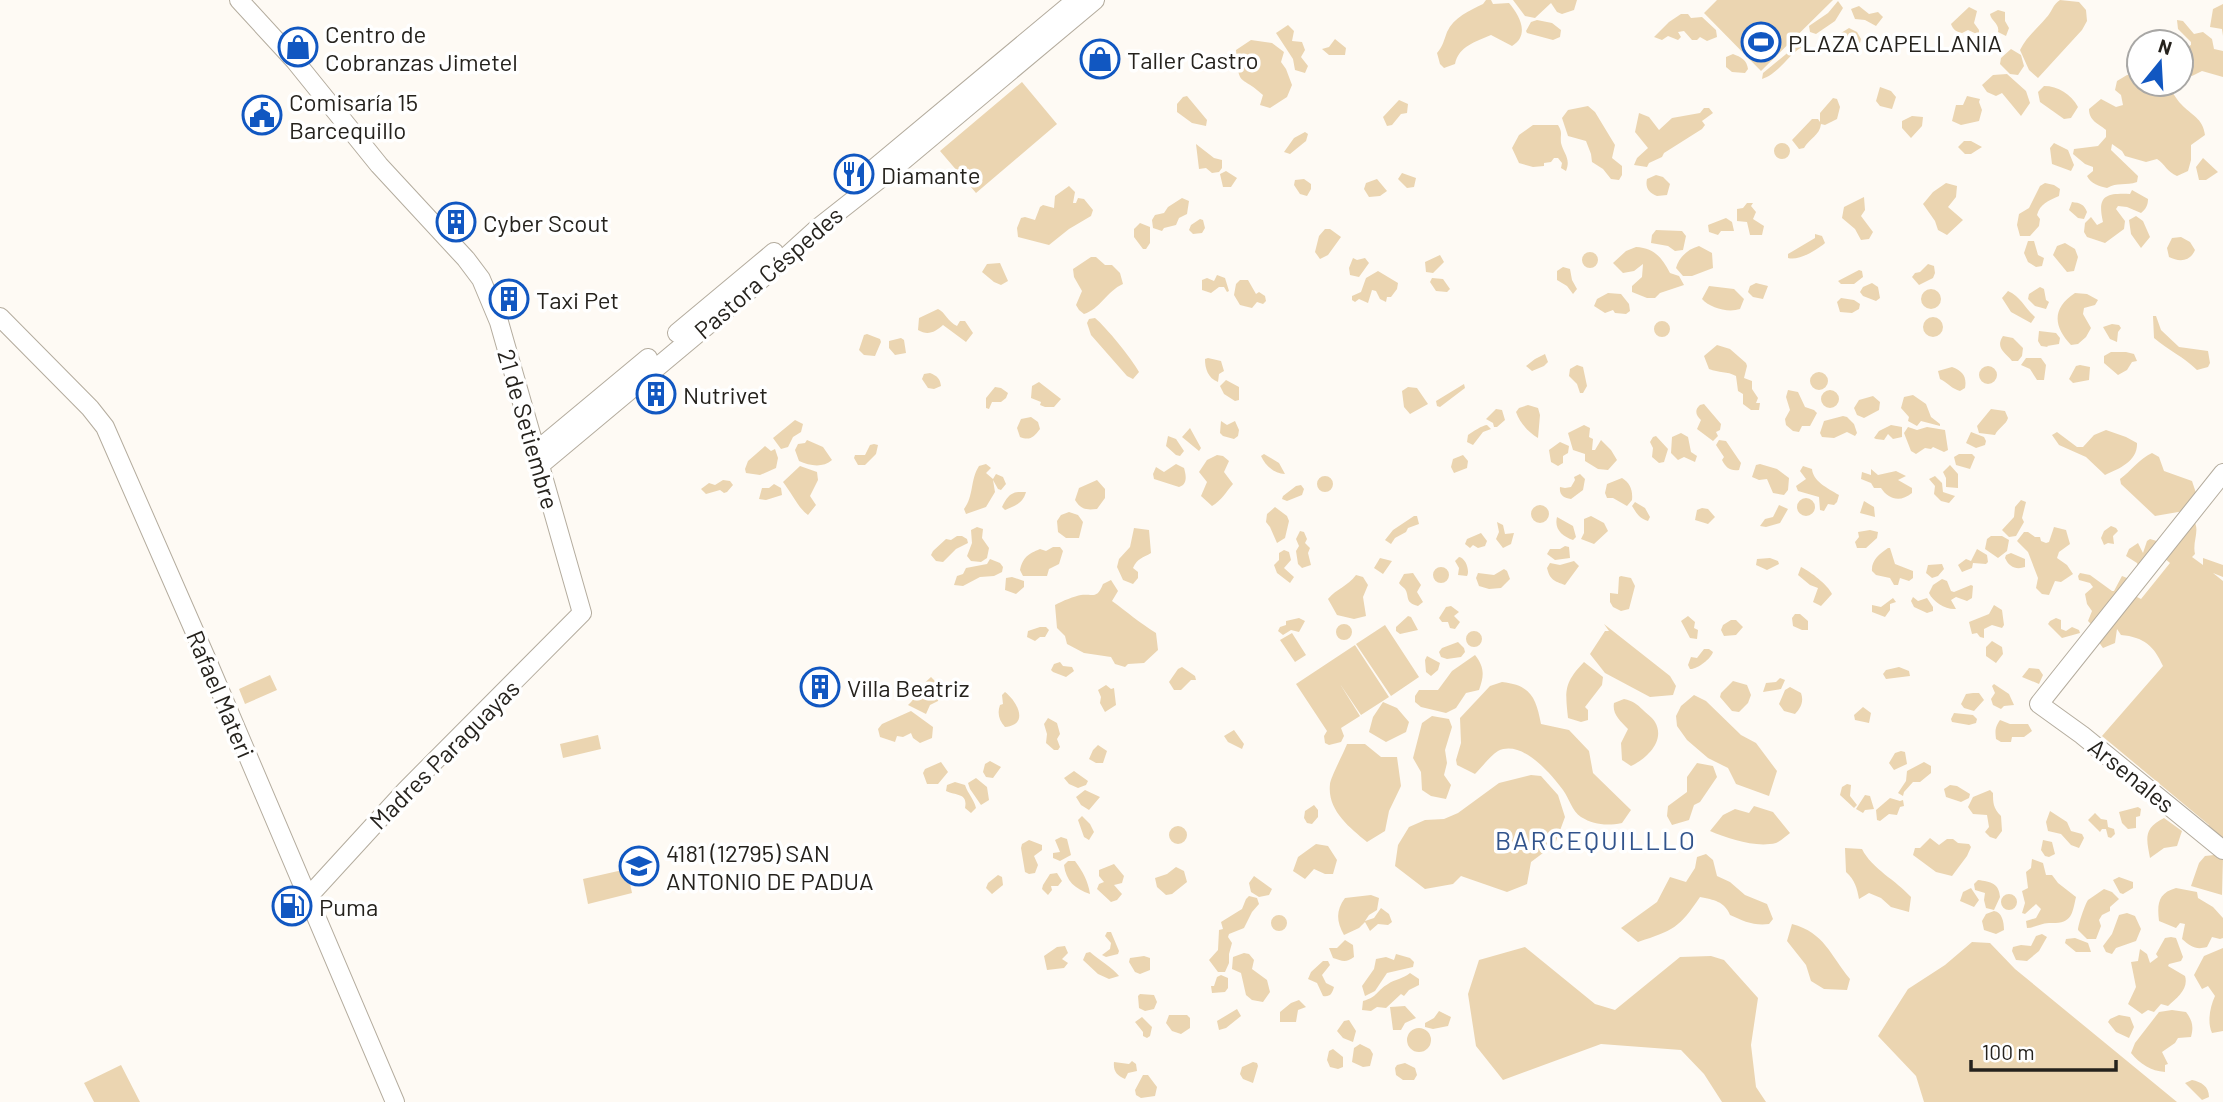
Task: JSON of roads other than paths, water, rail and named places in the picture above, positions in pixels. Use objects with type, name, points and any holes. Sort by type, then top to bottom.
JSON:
[{"type":"main road","name":"21 de Setiembre","points":[[239,0],[295,61],[379,165],[466,259],[481,279],[499,321],[582,613]]},
{"type":"main road","name":"Pastora Céspedes","points":[[537,459],[1076,0]]},
{"type":"main road","name":"Pastora Céspedes","points":[[650,364],[746,293],[818,227],[1096,0]]},
{"type":"main road","name":"Rafael Materi","points":[[0,317],[90,408],[105,427],[395,1102]]},
{"type":"main road","name":"Arsenales","points":[[2223,473],[2039,704],[2082,735],[2223,849]]},
{"type":"main road","name":"Madres Paraguayas","points":[[308,897],[406,790],[582,613]]},
{"type":"place","name":"PLAZA CAPELLANIA","points":[[1761,42]]},
{"type":"place","name":"Centro de Cobranzas Jimetel","points":[[298,47]]},
{"type":"place","name":"Taller Castro","points":[[1100,59]]},
{"type":"place","name":"Comisaría 15 Barcequillo","points":[[262,115]]},
{"type":"place","name":"Diamante","points":[[854,174]]},
{"type":"place","name":"Cyber Scout","points":[[456,222]]},
{"type":"place","name":"Taxi Pet","points":[[509,299]]},
{"type":"place","name":"Nutrivet","points":[[656,394]]},
{"type":"place","name":"Villa Beatriz","points":[[820,687]]},
{"type":"place","name":"4181 (12795) SAN ANTONIO DE PADUA","points":[[639,866]]},
{"type":"place","name":"Puma","points":[[292,906]]},
{"type":"district","name":"BARCEQUILLLO","points":[[1596,839]]}]
